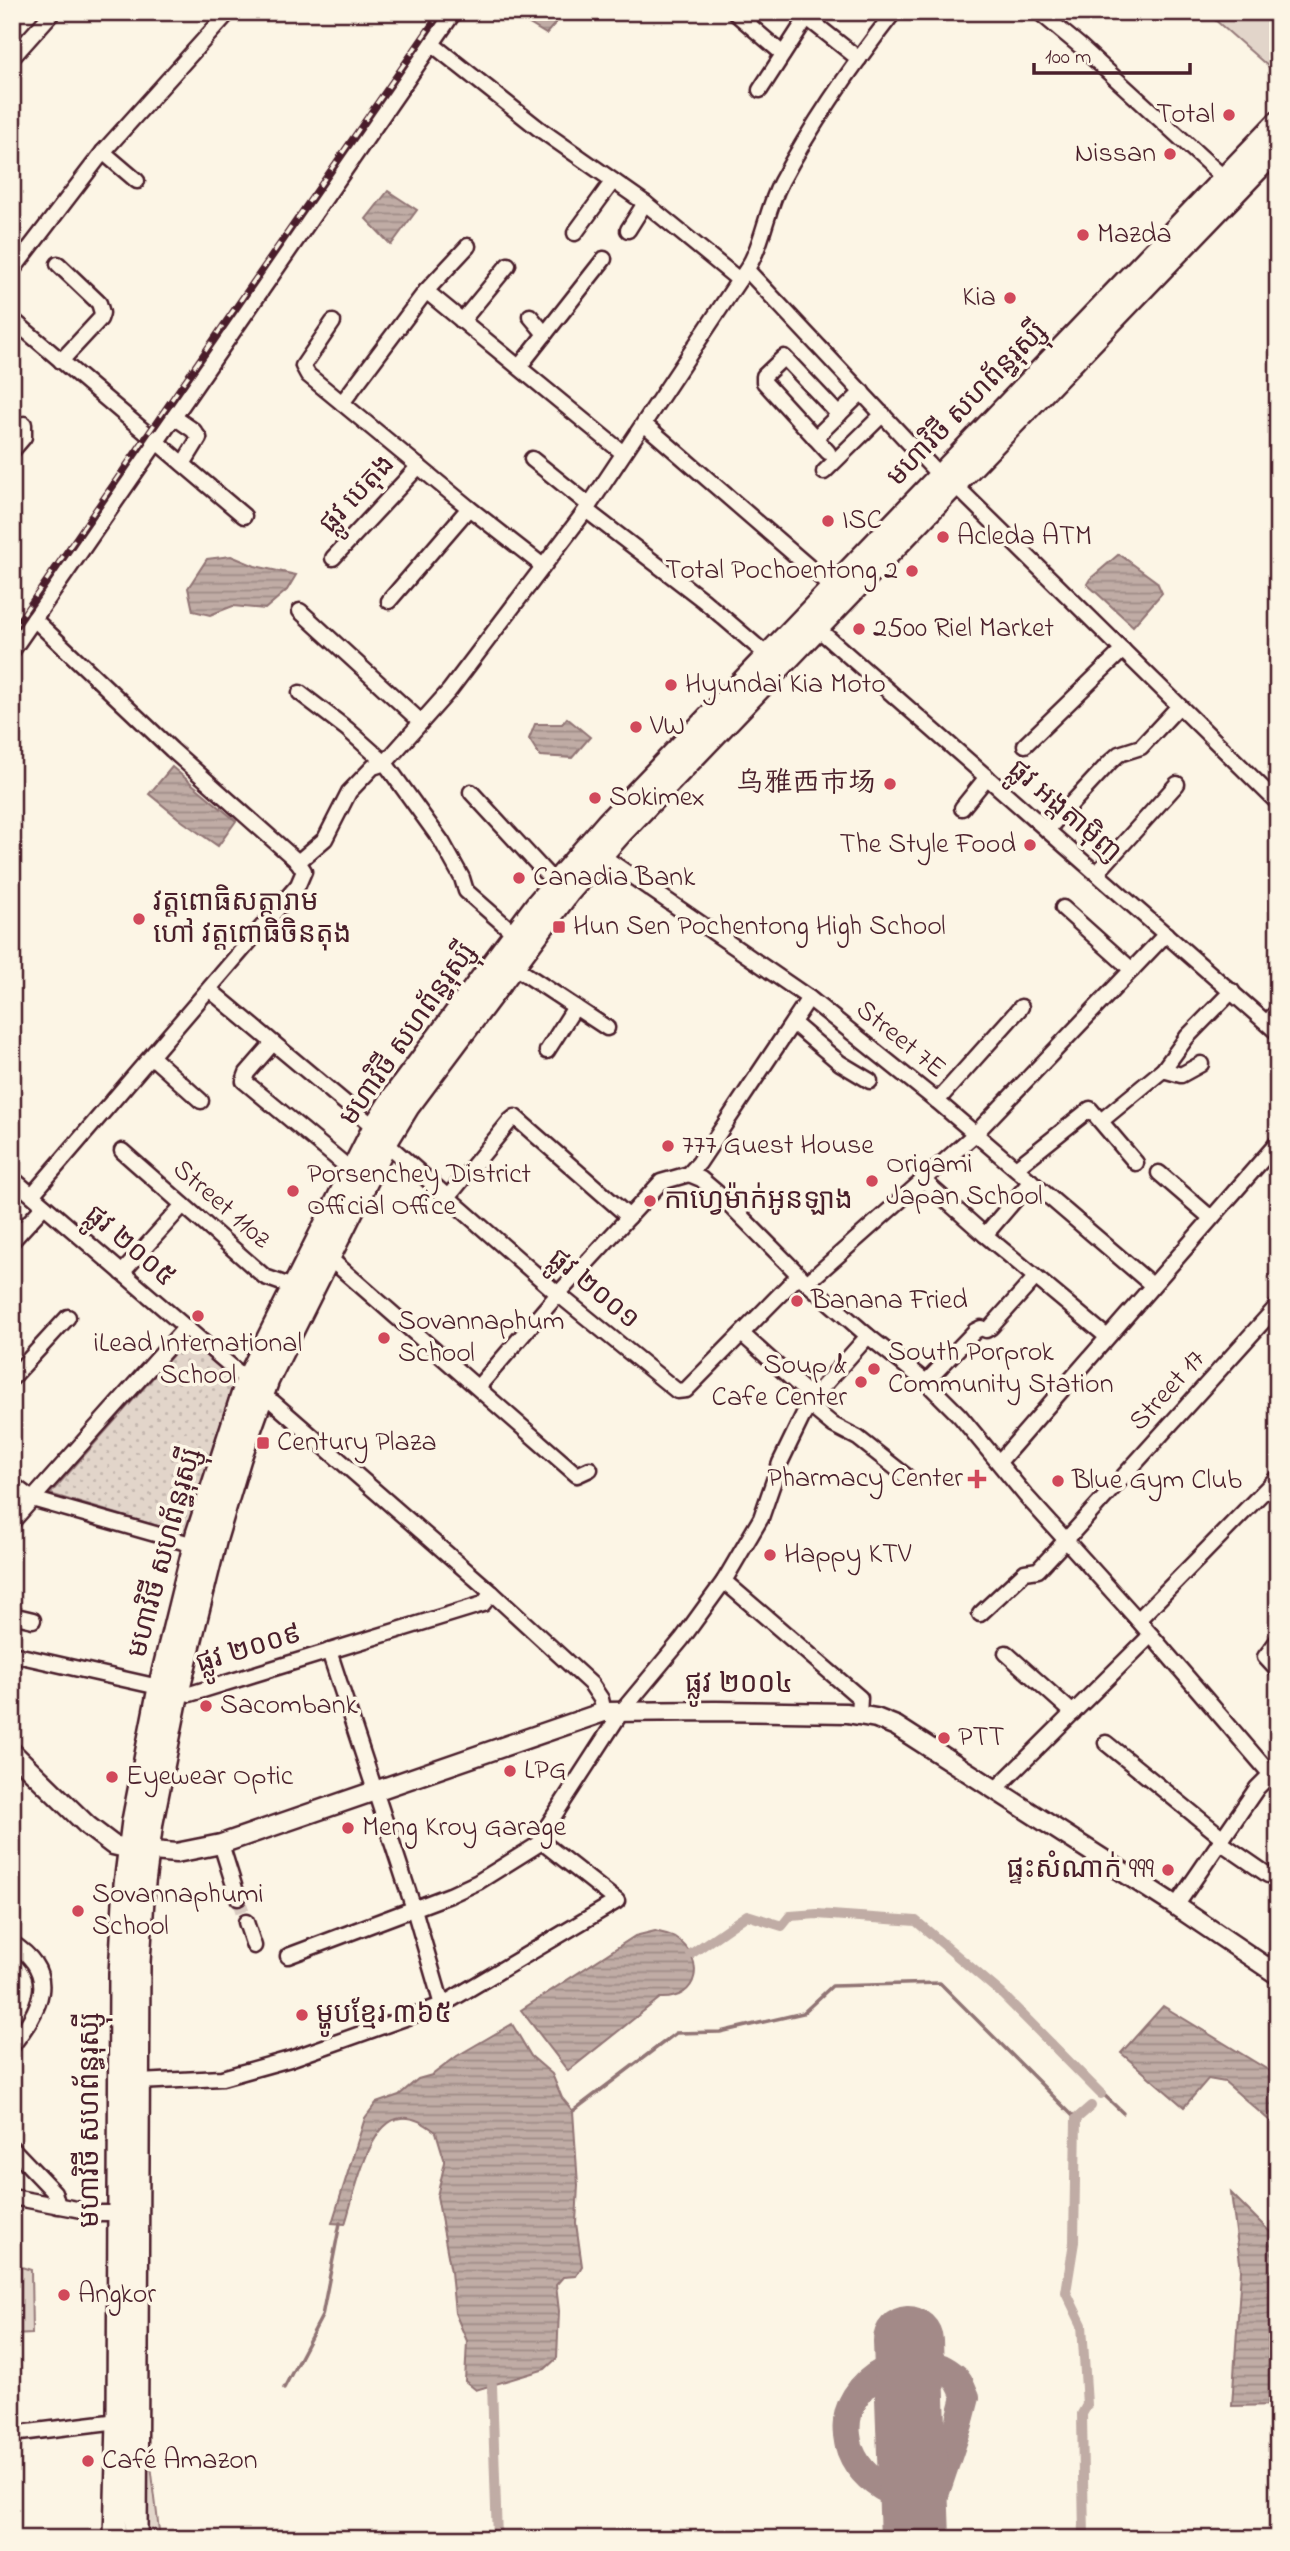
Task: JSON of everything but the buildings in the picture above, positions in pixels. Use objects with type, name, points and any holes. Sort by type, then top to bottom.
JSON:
[{"type":"highway","name":"មហាវិថី សហព័ន្ធរុស្ស៊ី","points":[[136,2539],[128,2421],[128,2213],[120,1954],[194,1545],[247,1380],[351,1170],[408,1107],[513,966],[543,911],[554,882],[607,822],[817,628],[947,480],[1224,178],[1276,126]]},
{"type":"highway","name":"មហាវិថី សហព័ន្ធរុស្ស៊ី","points":[[169,1690],[240,1458],[262,1397],[328,1257],[394,1096],[514,934],[543,911],[601,855],[718,719],[767,655],[832,587],[947,480],[1278,148]]},
{"type":"highway","name":"មហាវិថី សហព័ន្ធរុស្ស៊ី","points":[[128,2213],[138,2082],[139,1850]]},
{"type":"highway","name":"មហាវិថី សហព័ន្ធរុស្ស៊ី","points":[[115,2539],[128,2421]]},
{"type":"main road","name":"ផ្លូវ ២០០៤","points":[[139,1850],[176,1853],[221,1844],[373,1790],[613,1712],[752,1711],[859,1714],[896,1726],[1176,1906],[1278,1975]]},
{"type":"main road","points":[[12,1752],[88,1826],[113,1845],[139,1850]]},
{"type":"street","points":[[12,58],[53,12]]},
{"type":"street","points":[[12,271],[103,152],[229,12]]},
{"type":"street","points":[[12,651],[454,12]]},
{"type":"street","points":[[734,12],[783,54]]},
{"type":"street","points":[[298,862],[325,839],[349,792],[373,767],[385,763],[449,691],[587,507],[743,275],[758,247],[779,185],[818,120],[894,12]]},
{"type":"street","points":[[1039,12],[1224,178]]},
{"type":"street","points":[[760,90],[807,15],[859,59]]},
{"type":"street","points":[[432,44],[538,128],[743,275],[947,480],[1277,800]]},
{"type":"street","points":[[103,152],[137,181]]},
{"type":"street","points":[[575,233],[613,181]]},
{"type":"street","points":[[628,230],[645,204]]},
{"type":"street","points":[[342,402],[426,291],[468,246]]},
{"type":"street","points":[[519,367],[604,259]]},
{"type":"street","points":[[58,264],[99,303],[102,313],[100,319],[61,361]]},
{"type":"street","points":[[462,321],[508,265]]},
{"type":"street","points":[[426,291],[623,453]]},
{"type":"street","points":[[530,316],[545,334]]},
{"type":"street","points":[[12,319],[244,516]]},
{"type":"street","points":[[332,322],[303,366],[308,375],[543,566]]},
{"type":"street","points":[[828,452],[763,379],[781,358],[788,359],[839,415]]},
{"type":"street","points":[[815,438],[862,392]]},
{"type":"street","points":[[824,472],[883,414]]},
{"type":"street","points":[[174,418],[193,430],[199,438],[183,464]]},
{"type":"street","points":[[644,424],[832,587]]},
{"type":"street","points":[[12,451],[23,437],[24,425]]},
{"type":"street","points":[[532,460],[767,655]]},
{"type":"street","name":"ផ្លូវ បេតុង","points":[[332,558],[419,466]]},
{"type":"street","points":[[389,601],[469,508]]},
{"type":"street","points":[[300,611],[421,722]]},
{"type":"street","points":[[32,1195],[210,990],[298,885],[304,871],[298,862],[172,750],[34,619]]},
{"type":"street","name":"ផ្លូវ អង្តតាម៉ិញ","points":[[817,628],[1273,1027]]},
{"type":"street","points":[[1025,745],[1123,650]]},
{"type":"street","points":[[300,693],[385,763],[442,842],[462,878],[466,891],[514,934]]},
{"type":"street","points":[[1047,830],[1119,754],[1141,747],[1179,706]]},
{"type":"street","points":[[962,808],[988,777]]},
{"type":"street","points":[[1097,873],[1177,783]]},
{"type":"street","points":[[471,792],[554,882]]},
{"type":"street","name":"Street 7E","points":[[601,855],[809,998],[937,1101],[1152,1285]]},
{"type":"street","points":[[1063,908],[1132,970]]},
{"type":"street","points":[[906,1476],[858,1438],[833,1425],[742,1334],[975,1134],[1166,934]]},
{"type":"street","points":[[513,966],[607,1028]]},
{"type":"street","name":"ផ្លូវ ២០០១","points":[[210,990],[380,1135],[558,1294],[674,1390],[686,1390],[742,1334]]},
{"type":"street","points":[[1101,1121],[1163,1070],[1187,1037],[1232,991]]},
{"type":"street","points":[[478,1387],[558,1294],[661,1182],[689,1174],[699,1163],[809,998]]},
{"type":"street","points":[[547,1051],[575,1007]]},
{"type":"street","points":[[937,1101],[1021,1007]]},
{"type":"street","points":[[1273,1027],[1278,1010]]},
{"type":"street","points":[[793,1023],[839,1063],[870,1081]]},
{"type":"street","points":[[273,1043],[244,1080],[351,1170]]},
{"type":"street","points":[[152,1057],[201,1101]]},
{"type":"street","points":[[1163,1070],[1181,1075],[1200,1065]]},
{"type":"street","points":[[1016,1168],[1090,1109],[1136,1163]]},
{"type":"street","points":[[449,1197],[515,1117],[629,1217]]},
{"type":"street","points":[[999,1462],[1106,1336],[1278,1142]]},
{"type":"street","name":"Street 110z","points":[[121,1151],[265,1277],[293,1287]]},
{"type":"street","points":[[1159,1173],[1211,1218]]},
{"type":"street","points":[[689,1174],[701,1179],[739,1212],[803,1279],[926,1382],[960,1416],[1274,1779],[1257,1788],[1176,1906]]},
{"type":"street","name":"ផ្លូវ ២០០៥","points":[[12,1178],[247,1380]]},
{"type":"street","points":[[922,1179],[1106,1336]]},
{"type":"street","points":[[985,1235],[1031,1181]]},
{"type":"street","points":[[122,1273],[183,1205]]},
{"type":"street","points":[[12,1241],[44,1206]]},
{"type":"street","points":[[328,1257],[577,1475],[590,1469]]},
{"type":"street","points":[[926,1382],[975,1331],[991,1327],[1035,1278]]},
{"type":"street","name":"Street 17","points":[[980,1614],[1025,1572],[1038,1570],[1278,1305]]},
{"type":"street","points":[[12,1378],[68,1317]]},
{"type":"street","points":[[12,1522],[185,1328]]},
{"type":"street","points":[[138,2082],[222,2078],[290,2059],[442,2005],[617,1901],[542,1842],[541,1836],[613,1712],[682,1639],[724,1581],[761,1518],[780,1463],[811,1401],[868,1336]]},
{"type":"street","points":[[262,1397],[273,1402],[492,1593],[591,1684],[613,1712]]},
{"type":"street","points":[[1138,1620],[1278,1477]]},
{"type":"street","points":[[12,1484],[32,1499],[194,1545]]},
{"type":"street","points":[[724,1581],[860,1698],[859,1714]]},
{"type":"street","name":"ផ្លូវ ២០០៩","points":[[12,1654],[190,1694],[483,1604],[492,1593]]},
{"type":"street","points":[[12,1615],[33,1620]]},
{"type":"street","points":[[995,1790],[1151,1635]]},
{"type":"street","points":[[1278,1640],[1265,1657],[1278,1671]]},
{"type":"street","points":[[328,1651],[414,1909],[442,2005]]},
{"type":"street","points":[[1006,1653],[1073,1713]]},
{"type":"street","points":[[1106,1743],[1268,1875]]},
{"type":"street","points":[[288,1956],[478,1882],[542,1842]]},
{"type":"street","points":[[221,1844],[238,1898]]},
{"type":"street","points":[[246,1922],[254,1946]]},
{"type":"street","points":[[12,1943],[20,1948],[41,1972],[42,1994],[29,2024],[12,2046]]},
{"type":"street","points":[[12,2148],[54,2192],[58,2206]]},
{"type":"street","points":[[12,2197],[98,2213],[128,2213]]},
{"type":"street","points":[[12,2434],[128,2421]]},
{"type":"shaded area","points":[[520,12],[565,12],[546,34],[518,17]]},
{"type":"shaded area","points":[[1206,12],[1278,12],[1278,75]]},
{"type":"shaded area","points":[[388,191],[417,210],[391,245],[366,219]]},
{"type":"shaded area","points":[[1119,554],[1157,582],[1162,593],[1133,626],[1087,584]]},
{"type":"shaded area","points":[[231,556],[255,566],[296,575],[287,590],[265,609],[233,606],[210,615],[193,611],[188,588],[207,559]]},
{"type":"shaded area","points":[[567,718],[590,737],[572,758],[540,756],[529,739],[535,724],[562,724]]},
{"type":"shaded area","points":[[172,767],[236,821],[218,846],[149,794]]},
{"type":"shaded area","points":[[188,1338],[235,1379],[185,1534],[50,1494]]},
{"type":"shaded area","points":[[655,1931],[674,1937],[686,1947],[695,1967],[691,1985],[673,1997],[660,1998],[568,2071],[521,2010],[635,1936]]},
{"type":"shaded area","points":[[1163,2006],[1278,2076],[1278,2128],[1225,2082],[1208,2079],[1184,2107],[1121,2053]]},
{"type":"shaded area","points":[[512,2024],[531,2056],[552,2074],[562,2098],[573,2111],[578,2185],[576,2223],[582,2266],[576,2276],[563,2277],[556,2285],[559,2311],[557,2358],[545,2369],[476,2390],[465,2381],[467,2341],[455,2313],[451,2272],[437,2196],[445,2162],[436,2132],[411,2118],[389,2122],[371,2146],[364,2162],[345,2224],[332,2223],[365,2118],[376,2103],[399,2095],[418,2079],[432,2075],[457,2056]]},
{"type":"shaded area","points":[[1231,2193],[1278,2240],[1278,2405],[1232,2406],[1241,2270]]},
{"type":"shaded area","points":[[12,2264],[31,2270],[32,2334],[12,2335]]},
{"type":"shaded area","points":[[150,2457],[160,2539],[146,2539]]},
{"type":"waterway","points":[[691,1954],[747,1915],[782,1926],[790,1916],[817,1914],[916,1921],[1001,1993],[1101,2094]]},
{"type":"waterway","points":[[573,2111],[676,2033],[720,2032],[803,2013],[832,1986],[940,1983],[1076,2119]]},
{"type":"waterway","points":[[1102,2093],[1123,2113]]},
{"type":"waterway","points":[[1084,2539],[1082,2414],[1087,2405],[1082,2325],[1066,2292],[1074,2242],[1076,2119],[1091,2106]]},
{"type":"waterway","points":[[284,2388],[322,2316],[340,2223]]},
{"type":"waterway","points":[[492,2385],[497,2539]]},
{"type":"taxiway","points":[[914,2539],[899,2499],[863,2471],[854,2458],[847,2435],[848,2415],[855,2397],[868,2382],[884,2371],[921,2363],[940,2367],[956,2378],[966,2397],[920,2539]]},
{"type":"runway","points":[[908,2341],[915,2539]]},
{"type":"tunnel","points":[[238,1898],[246,1922]]},
{"type":"railway","points":[[12,630],[440,12]]},
{"type":"place","name":"Total","points":[[1229,115]]},
{"type":"place","name":"Nissan","points":[[1170,154]]},
{"type":"place","name":"Mazda","points":[[1083,235]]},
{"type":"place","name":"Kia","points":[[1010,298]]},
{"type":"place","name":"ISC","points":[[828,521]]},
{"type":"place","name":"Acleda ATM","points":[[943,537]]},
{"type":"place","name":"Total Pochoentong 2","points":[[912,571]]},
{"type":"place","name":"2500 Riel Market","points":[[859,629]]},
{"type":"place","name":"Hyundai Kia Moto","points":[[671,685]]},
{"type":"place","name":"VW","points":[[636,727]]},
{"type":"place","name":"乌雅西市场","points":[[890,784]]},
{"type":"place","name":"Sokimex","points":[[595,798]]},
{"type":"place","name":"The Style Food","points":[[1030,845]]},
{"type":"place","name":"Canadia Bank","points":[[519,878]]},
{"type":"place","name":"វត្តពោធិសត្តារាម ហៅ វត្តពោធិចិនតុង","points":[[139,919]]},
{"type":"place","name":"Hun Sen Pochentong High School","points":[[559,927]]},
{"type":"place","name":"777 Guest House","points":[[668,1146]]},
{"type":"place","name":"Origami Japan School","points":[[872,1181]]},
{"type":"place","name":"Porsenchey District Official Office","points":[[293,1191]]},
{"type":"place","name":"កាហ្វេម៉ាក់អូនឡាង","points":[[650,1201]]},
{"type":"place","name":"Banana Fried","points":[[797,1301]]},
{"type":"place","name":"iLead International School","points":[[198,1316]]},
{"type":"place","name":"Sovannaphum School","points":[[384,1338]]},
{"type":"place","name":"South Porprok Community Station","points":[[874,1369]]},
{"type":"place","name":"Soup & Cafe Center","points":[[861,1382]]},
{"type":"place","name":"Century Plaza","points":[[263,1443]]},
{"type":"place","name":"Pharmacy Center","points":[[977,1479]]},
{"type":"place","name":"Blue Gym Club","points":[[1058,1481]]},
{"type":"place","name":"Happy KTV","points":[[770,1555]]},
{"type":"place","name":"Sacombank","points":[[206,1706]]},
{"type":"place","name":"PTT","points":[[944,1738]]},
{"type":"place","name":"LPG","points":[[510,1771]]},
{"type":"place","name":"Eyewear Optic","points":[[112,1777]]},
{"type":"place","name":"Meng Kroy Garage","points":[[348,1828]]},
{"type":"place","name":"ផ្ទះសំណាក់ 999","points":[[1168,1870]]},
{"type":"place","name":"Sovannaphumi School","points":[[78,1911]]},
{"type":"place","name":"ម្ហូបខ្មែរ ៣៦៥","points":[[302,2015]]},
{"type":"place","name":"Angkor","points":[[64,2295]]},
{"type":"place","name":"Café Amazon","points":[[88,2461]]}]
